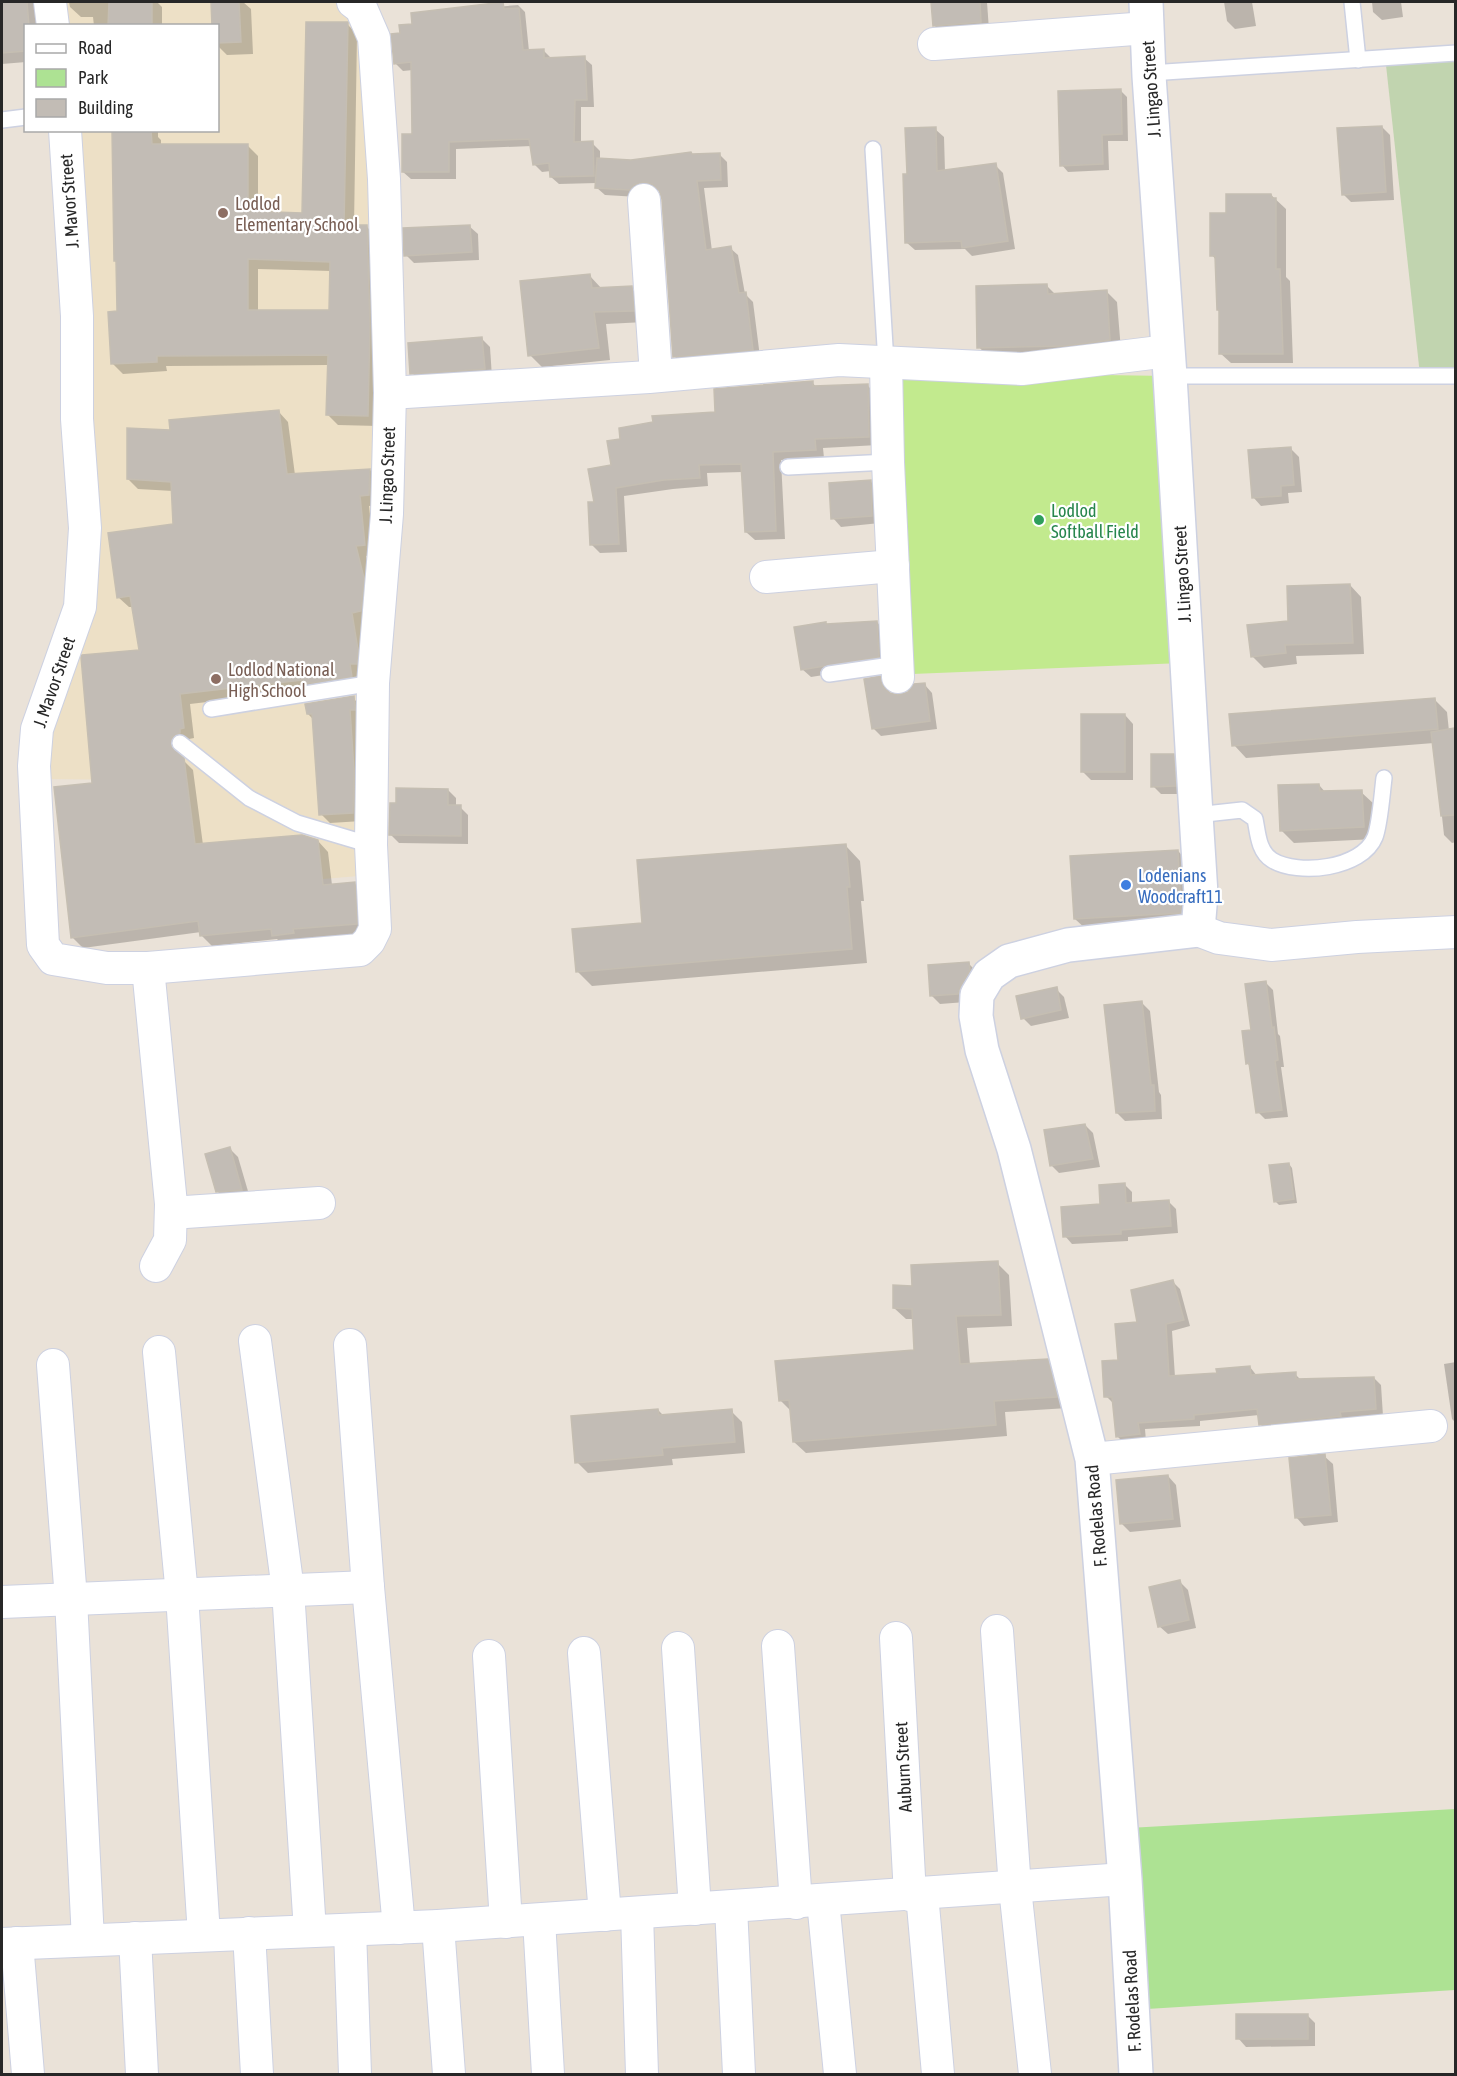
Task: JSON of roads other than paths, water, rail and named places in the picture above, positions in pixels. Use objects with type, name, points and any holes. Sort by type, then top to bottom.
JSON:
[{"type":"street","points":[[50,2],[53,24]]},
{"type":"street","name":"J. Lingao Street","points":[[360,950],[369,941],[375,929],[371,845],[373,683],[387,514],[390,393],[384,179],[374,39],[366,4]]},
{"type":"street","points":[[934,44],[1147,15]]},
{"type":"street","name":"J. Lingao Street","points":[[1147,15],[1201,894],[1198,930]]},
{"type":"street","name":"J. Mavor Street","points":[[65,132],[77,316],[77,419],[85,528],[80,607],[37,729],[34,766],[43,945],[53,959],[107,968],[148,968],[360,950]]},
{"type":"street","points":[[644,200],[656,375]]},
{"type":"street","points":[[390,393],[839,360],[1022,369],[1169,363]]},
{"type":"street","points":[[886,363],[888,462],[898,670]]},
{"type":"street","points":[[766,577],[893,566]]},
{"type":"street","points":[[1198,930],[1219,938],[1271,945],[1357,937],[1455,932]]},
{"type":"street","name":"F. Rodelas Road","points":[[1136,2074],[1125,1879],[1092,1459],[1014,1149],[982,1050],[976,1016],[977,995],[989,975],[1009,961],[1068,945],[1198,930]]},
{"type":"street","points":[[148,968],[171,1213],[170,1240],[156,1266]]},
{"type":"street","points":[[171,1213],[319,1203]]},
{"type":"street","points":[[255,1341],[288,1590],[310,1931]]},
{"type":"street","points":[[350,1345],[368,1587],[399,1928]]},
{"type":"street","points":[[159,1352],[182,1595],[204,1935]]},
{"type":"street","points":[[53,1365],[71,1599],[88,1940]]},
{"type":"street","points":[[1092,1459],[1431,1425]]},
{"type":"street","points":[[2,1602],[368,1587]]},
{"type":"street","points":[[997,1632],[1015,1888],[1035,2074]]},
{"type":"street","name":"Auburn Street","points":[[896,1638],[916,1894],[938,2074]]},
{"type":"street","points":[[778,1646],[810,1902],[840,2074]]},
{"type":"street","points":[[678,1648],[695,1909]]},
{"type":"street","points":[[584,1653],[605,1916]]},
{"type":"street","points":[[489,1656],[506,1922]]},
{"type":"street","points":[[27,2074],[9,1943],[438,1926],[1125,1879]]},
{"type":"street","points":[[731,1907],[739,2074]]},
{"type":"street","points":[[637,1913],[642,2074]]},
{"type":"street","points":[[539,1920],[548,2074]]},
{"type":"street","points":[[438,1926],[449,2074]]},
{"type":"street","points":[[350,1930],[355,2074]]},
{"type":"street","points":[[249,1933],[258,2074]]},
{"type":"street","points":[[135,1938],[142,2074]]},
{"type":"lane","points":[[1352,2],[1358,60]]},
{"type":"lane","points":[[1149,76],[1165,72],[1455,53]]},
{"type":"lane","points":[[2,120],[24,117]]},
{"type":"lane","points":[[873,149],[886,363]]},
{"type":"lane","points":[[1169,363],[1455,376]]},
{"type":"lane","points":[[788,467],[888,462]]},
{"type":"lane","points":[[829,674],[898,670]]},
{"type":"lane","points":[[211,709],[373,683]]},
{"type":"lane","points":[[180,743],[249,798],[297,823],[371,845]]},
{"type":"lane","points":[[1196,815],[1242,810],[1255,819],[1260,848],[1271,860],[1293,866],[1330,868],[1360,856],[1375,838],[1384,778]]},
{"type":"place","name":"Lodlod Elementary School","points":[[223,213]]},
{"type":"place","name":"Lodlod Softball Field","points":[[1039,520]]},
{"type":"place","name":"Lodlod National High School","points":[[216,679]]},
{"type":"place","name":"Lodenians Woodcraft11","points":[[1126,885]]}]
